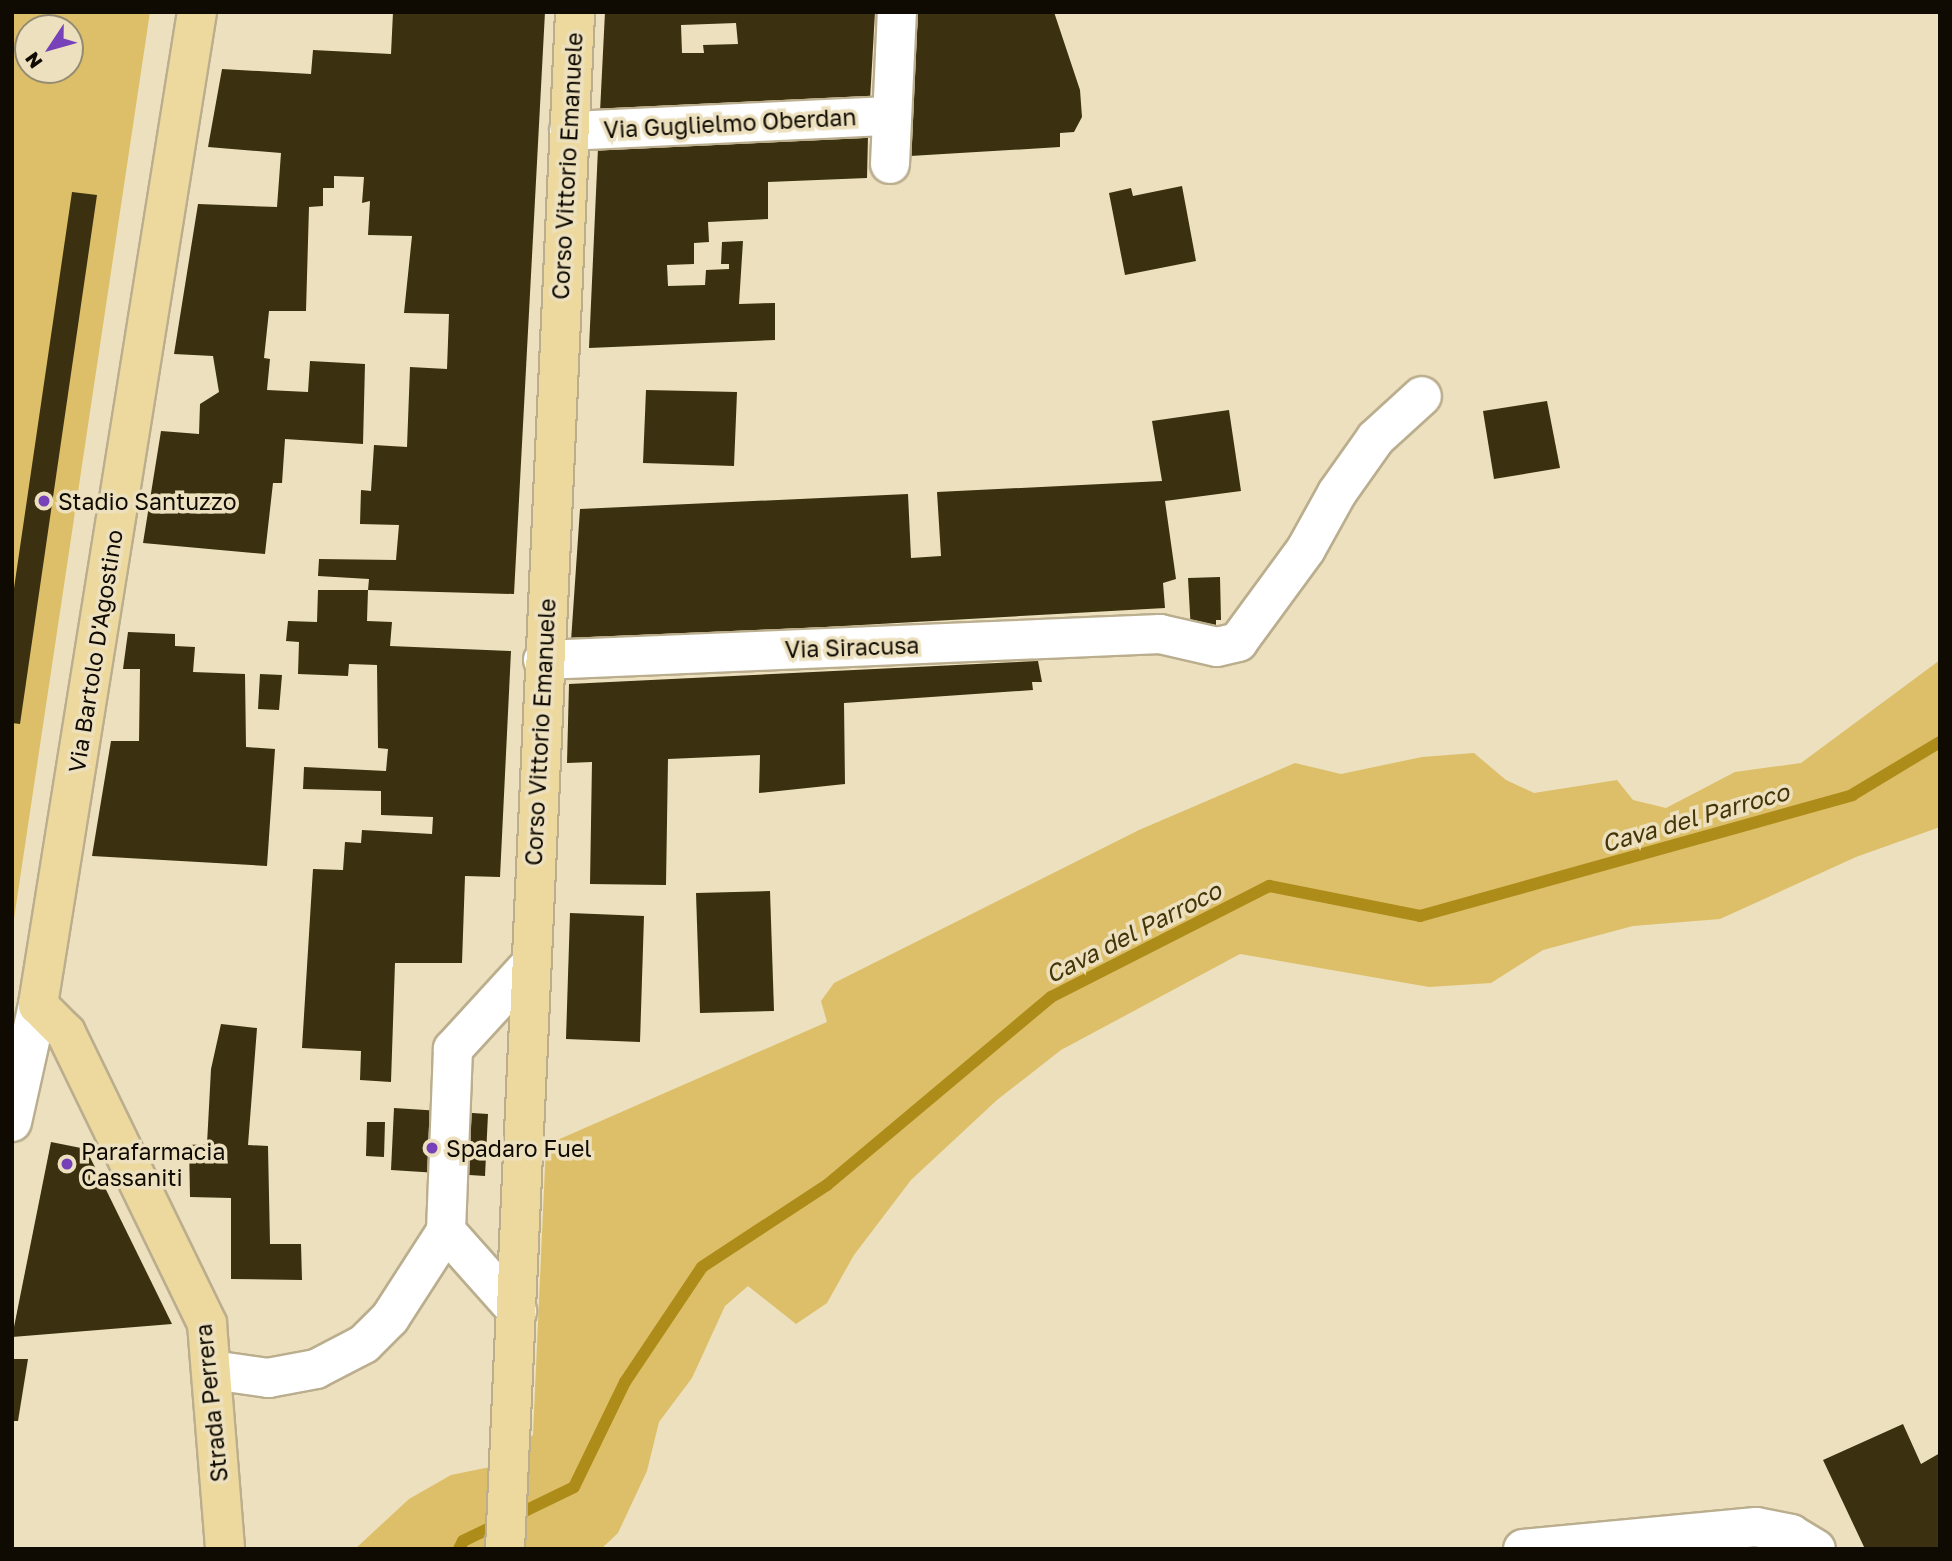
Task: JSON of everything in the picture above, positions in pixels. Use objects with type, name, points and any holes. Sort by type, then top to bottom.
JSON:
[{"type":"main road","name":"Via Bartolo D'Agostino","points":[[38,1005],[197,12]]},
{"type":"main road","name":"Corso Vittorio Emanuele","points":[[505,1549],[517,1311],[529,966],[575,12]]},
{"type":"main road","name":"Strada Perrera","points":[[38,1005],[66,1033],[206,1324],[212,1370],[225,1549]]},
{"type":"street","points":[[890,164],[897,12]]},
{"type":"street","name":"Via Guglielmo Oberdan","points":[[569,131],[892,116]]},
{"type":"street","name":"Via Siracusa","points":[[543,660],[1160,634],[1217,646],[1238,642],[1306,550],[1337,493],[1376,438],[1422,396]]},
{"type":"street","points":[[212,1370],[268,1378],[316,1369],[364,1344],[390,1318],[446,1231],[453,1049],[529,966]]},
{"type":"street","name":"Via Bartolo D'Agostino","points":[[12,1122],[38,1005]]},
{"type":"street","points":[[446,1231],[517,1311]]},
{"type":"street","points":[[1523,1549],[1756,1527],[1791,1534],[1816,1549]]},
{"type":"shaded area","name":"Stadio Santuzzo","points":[[12,12],[150,12],[12,932]]},
{"type":"shaded area","points":[[1940,660],[1940,827],[1856,857],[1720,919],[1633,926],[1543,950],[1491,983],[1429,987],[1240,954],[1061,1050],[997,1100],[911,1180],[854,1255],[827,1303],[796,1324],[748,1286],[725,1306],[692,1378],[659,1422],[647,1471],[618,1533],[601,1549],[355,1549],[409,1499],[451,1475],[490,1467],[533,1435],[546,1145],[827,1022],[821,1001],[834,983],[1139,830],[1295,763],[1341,774],[1422,757],[1474,753],[1506,780],[1534,793],[1617,780],[1633,800],[1666,808],[1735,772],[1801,763]]},
{"type":"building","points":[[393,12],[545,12],[514,594],[368,590],[369,579],[318,576],[319,559],[396,560],[399,525],[360,524],[361,490],[371,491],[374,445],[407,447],[410,367],[447,369],[449,314],[404,313],[412,236],[368,235],[370,201],[362,203],[364,177],[334,176],[334,188],[323,188],[323,206],[309,207],[306,311],[269,311],[264,358],[270,359],[267,390],[308,392],[310,361],[365,364],[363,444],[285,439],[282,483],[273,483],[265,554],[143,543],[161,431],[199,434],[200,404],[219,392],[213,356],[174,354],[198,204],[277,207],[281,153],[208,147],[222,69],[311,74],[313,50],[391,54]]},
{"type":"building","points":[[605,12],[875,12],[870,100],[600,112]],"holes":[[[736,23],[738,44],[703,45],[704,53],[682,53],[681,25]]]},
{"type":"building","points":[[918,12],[1054,12],[1080,90],[1082,117],[1074,132],[1060,133],[1060,147],[910,156]]},
{"type":"building","points":[[868,136],[867,178],[768,182],[768,219],[708,222],[709,242],[694,243],[694,264],[667,265],[668,286],[705,285],[706,270],[729,269],[729,264],[721,264],[722,242],[743,241],[739,304],[775,303],[775,340],[589,348],[598,148]]},
{"type":"building","points":[[1182,186],[1196,261],[1125,275],[1109,193],[1131,188],[1133,196]]},
{"type":"building","points":[[72,192],[97,195],[20,724],[12,723],[12,602]]},
{"type":"building","points":[[646,390],[737,392],[734,466],[643,463]]},
{"type":"building","points":[[1547,401],[1560,468],[1494,479],[1483,411]]},
{"type":"building","points":[[1229,410],[1241,491],[1165,501],[1176,579],[1163,583],[1165,608],[571,641],[580,509],[908,494],[911,558],[941,556],[937,492],[1162,481],[1152,421]]},
{"type":"building","points":[[1220,577],[1221,620],[1216,620],[1216,631],[1191,632],[1188,578]]},
{"type":"building","points":[[318,590],[368,590],[367,621],[392,622],[390,646],[511,651],[500,877],[465,876],[462,963],[395,963],[391,1082],[360,1080],[361,1051],[302,1048],[313,869],[343,870],[345,842],[361,843],[362,830],[432,834],[433,817],[381,815],[381,791],[303,789],[304,767],[386,771],[388,749],[378,748],[377,665],[349,664],[348,676],[298,674],[299,642],[286,641],[288,621],[317,622]]},
{"type":"building","points":[[128,632],[175,634],[175,646],[195,647],[193,672],[245,674],[246,747],[275,749],[267,866],[92,856],[111,741],[139,741],[140,669],[123,669]]},
{"type":"building","points":[[1038,661],[1042,682],[1032,682],[1033,690],[844,703],[845,784],[759,793],[760,755],[668,759],[666,885],[590,884],[592,762],[567,763],[569,684]]},
{"type":"building","points":[[260,674],[282,675],[279,710],[258,709]]},
{"type":"building","points":[[770,891],[774,1011],[700,1013],[696,893]]},
{"type":"building","points":[[570,913],[644,916],[640,1042],[566,1039]]},
{"type":"building","points":[[221,1024],[257,1028],[248,1145],[268,1146],[270,1244],[301,1244],[302,1280],[231,1279],[231,1198],[190,1197],[189,1145],[207,1144],[211,1069]]},
{"type":"building","points":[[394,1108],[488,1114],[485,1176],[391,1170]]},
{"type":"building","points":[[367,1122],[385,1122],[384,1157],[366,1156]]},
{"type":"building","points":[[51,1142],[86,1149],[172,1324],[12,1337]]},
{"type":"building","points":[[12,1359],[28,1359],[18,1421],[12,1421]]},
{"type":"building","points":[[1903,1424],[1921,1464],[1940,1453],[1940,1549],[1865,1549],[1823,1460]]},
{"type":"waterway","name":"Cava del Parroco","points":[[459,1549],[463,1541],[574,1487],[625,1382],[702,1267],[827,1185],[1051,997],[1269,886],[1420,916],[1852,795],[1940,742]]},
{"type":"place","name":"Stadio Santuzzo","points":[[44,501]]},
{"type":"place","name":"Spadaro Fuel","points":[[432,1148]]},
{"type":"place","name":"Parafarmacia Cassaniti","points":[[67,1164]]}]
